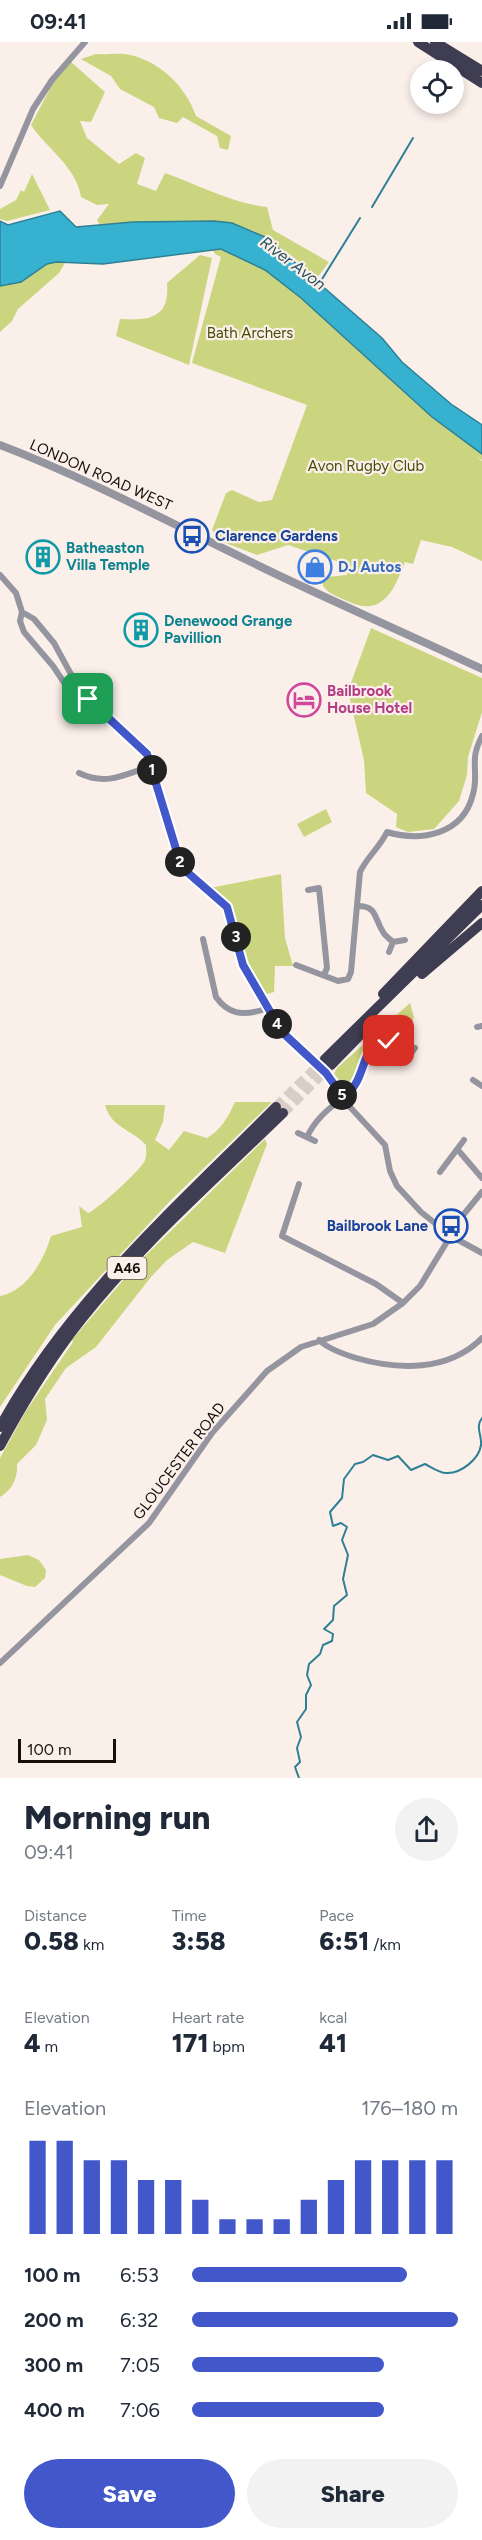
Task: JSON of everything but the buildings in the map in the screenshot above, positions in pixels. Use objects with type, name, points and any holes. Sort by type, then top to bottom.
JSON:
[{"type":"highway","points":[[418,42],[482,83]]},
{"type":"highway","points":[[435,42],[482,71]]},
{"type":"highway","points":[[482,891],[353,1027],[328,1062],[482,915]]},
{"type":"highway","points":[[342,1042],[482,905]]},
{"type":"highway","points":[[422,974],[482,923]]},
{"type":"highway","name":"A46","points":[[0,1427],[45,1354],[86,1301],[136,1246],[280,1110],[102,1295],[71,1333],[34,1386],[0,1446]]},
{"type":"street","points":[[0,186],[33,109],[52,80],[85,42]]},
{"type":"street","name":"LONDON ROAD WEST","points":[[0,445],[65,470],[248,561],[482,669]]},
{"type":"street","points":[[0,575],[16,593],[22,612],[20,621],[24,632],[53,666],[73,696],[92,716]]},
{"type":"street","points":[[22,612],[34,619],[54,644],[80,688],[142,748],[151,766],[180,862],[187,872],[227,907],[243,965],[288,1040],[326,1073],[343,1097],[385,1145],[390,1171],[397,1186],[421,1212],[451,1236],[482,1253]]},
{"type":"street","points":[[296,965],[342,981],[351,975],[360,872],[387,832],[404,837],[433,836],[447,829],[466,810],[473,796],[477,772],[475,753],[482,736]]},
{"type":"street","points":[[79,773],[93,780],[105,780],[151,766]]},
{"type":"street","points":[[308,890],[319,888],[327,968],[324,975]]},
{"type":"street","points":[[358,906],[367,906],[374,911],[383,932],[393,942]]},
{"type":"street","points":[[203,939],[216,997],[221,1005],[229,1011],[244,1014],[261,1010],[266,1004]]},
{"type":"street","points":[[393,942],[405,940]]},
{"type":"street","points":[[389,952],[393,942]]},
{"type":"street","points":[[307,1137],[314,1122],[358,1083],[367,1056],[376,1043],[382,1040],[389,1041],[402,1054],[409,1056],[415,1048]]},
{"type":"street","points":[[473,1080],[482,1086]]},
{"type":"street","points":[[298,1133],[315,1141]]},
{"type":"street","points":[[440,1172],[464,1140]]},
{"type":"street","points":[[458,1150],[482,1178]]},
{"type":"street","points":[[299,1184],[282,1236],[376,1284],[404,1304]]},
{"type":"street","name":"GLOUCESTER ROAD","points":[[0,1663],[149,1523],[212,1433],[267,1371],[301,1347],[373,1324],[404,1304],[420,1286],[468,1208],[482,1192]]},
{"type":"street","points":[[319,1340],[324,1346],[351,1357],[392,1367],[419,1366],[446,1360],[461,1355],[482,1338]]},
{"type":"green space","points":[[96,54],[121,54],[136,57],[159,67],[178,84],[196,116],[231,136],[228,150],[220,148],[217,136],[183,117],[177,123],[159,118],[154,107],[120,89],[111,76],[81,59]]},
{"type":"green space","points":[[71,62],[105,92],[91,122],[80,121],[87,138],[119,164],[136,153],[145,158],[137,184],[156,191],[165,173],[228,198],[267,207],[273,230],[329,262],[317,278],[292,256],[269,241],[102,228],[97,220],[109,204],[97,205],[81,197],[78,186],[67,167],[31,125],[53,83]]},
{"type":"green space","points":[[32,174],[50,210],[7,221],[0,219],[0,209],[16,200],[21,190],[24,192]]},
{"type":"green space","points":[[210,244],[273,270],[482,453],[482,460],[476,456],[482,461],[482,561],[452,547],[421,540],[413,564],[405,562],[391,592],[378,604],[369,606],[347,601],[334,595],[323,586],[323,580],[326,577],[347,575],[347,568],[342,563],[288,545],[257,555],[220,541],[212,530],[226,493],[232,490],[259,502],[272,500],[307,405],[192,363],[221,257],[215,254]]},
{"type":"green space","points":[[200,255],[212,258],[189,365],[116,336],[120,319],[149,318],[156,315],[165,304],[167,283]]},
{"type":"green space","points":[[45,259],[65,263],[59,273],[18,309],[12,321],[0,332],[0,282]]},
{"type":"green space","points":[[371,628],[482,678],[482,712],[468,757],[467,775],[459,801],[434,829],[408,832],[396,827],[397,814],[366,793],[364,760],[348,691]]},
{"type":"green space","points":[[326,809],[332,822],[304,837],[297,824]]},
{"type":"green space","points":[[281,874],[285,938],[293,966],[275,966],[274,992],[264,995],[243,959],[229,911],[210,888]]},
{"type":"green space","points":[[410,1003],[414,1017],[405,1046],[388,1032],[371,1041],[364,1050],[354,1081],[346,1088],[334,1074],[337,1068]]},
{"type":"green space","points":[[235,1102],[272,1102],[170,1201],[55,1325],[0,1407],[0,1296],[18,1288],[33,1273],[44,1255],[51,1236],[82,1227],[79,1206],[88,1213],[93,1210],[128,1180],[146,1158],[146,1145],[117,1124],[105,1105],[165,1105],[163,1122],[155,1140],[169,1150],[184,1131],[207,1138],[217,1131]]},
{"type":"green space","points":[[265,1139],[267,1144],[225,1253],[193,1242],[167,1260],[96,1347],[66,1368],[45,1399],[47,1420],[36,1445],[17,1464],[13,1483],[0,1497],[0,1458],[26,1411],[73,1342],[72,1340],[135,1266]]},
{"type":"green space","points":[[28,1555],[39,1560],[46,1570],[45,1578],[35,1587],[0,1575],[0,1559]]},
{"type":"water","name":"River Avon","points":[[60,211],[76,227],[133,222],[214,221],[232,223],[267,238],[382,338],[402,362],[451,404],[482,425],[482,454],[432,417],[301,298],[265,270],[221,249],[103,264],[56,262],[47,264],[21,282],[0,286],[0,221],[8,225]]},
{"type":"waterway","points":[[372,207],[413,138]]},
{"type":"waterway","name":"River Avon","points":[[319,284],[360,218]]},
{"type":"waterway","points":[[299,1778],[295,1767],[300,1762],[297,1748],[301,1737],[297,1722],[306,1709],[306,1695],[311,1685],[307,1675],[309,1664],[320,1654],[323,1645],[332,1641],[333,1634],[324,1629],[333,1620],[334,1606],[347,1595],[343,1579],[348,1555],[342,1540],[347,1527],[341,1523],[333,1526],[330,1512],[342,1498],[344,1479],[355,1464],[373,1455],[388,1460],[398,1456],[411,1470],[425,1464],[444,1473],[458,1471],[468,1465],[480,1450],[479,1425],[482,1418]]},
{"type":"tunnel","points":[[276,1107],[325,1059]]},
{"type":"tunnel","points":[[283,1113],[331,1065]]},
{"type":"place","name":"Clarence Gardens","points":[[192,536]]},
{"type":"place","name":"Batheaston Villa Temple","points":[[43,557]]},
{"type":"place","name":"DJ Autos","points":[[315,567]]},
{"type":"place","name":"Denewood Grange Pavillion","points":[[141,630]]},
{"type":"place","name":"Bailbrook House Hotel","points":[[304,700]]},
{"type":"place","name":"Bailbrook Lane","points":[[451,1226]]},
{"type":"route","points":[[88,699],[147,754],[180,862],[187,872],[221,899],[227,907],[232,917],[243,965],[288,1040],[326,1073],[343,1097],[358,1083],[371,1048],[382,1040],[389,1041]]},
{"type":"park label","name":"Bath Archers","points":[[250,333]]},
{"type":"park label","name":"Avon Rugby Club","points":[[366,466]]}]
